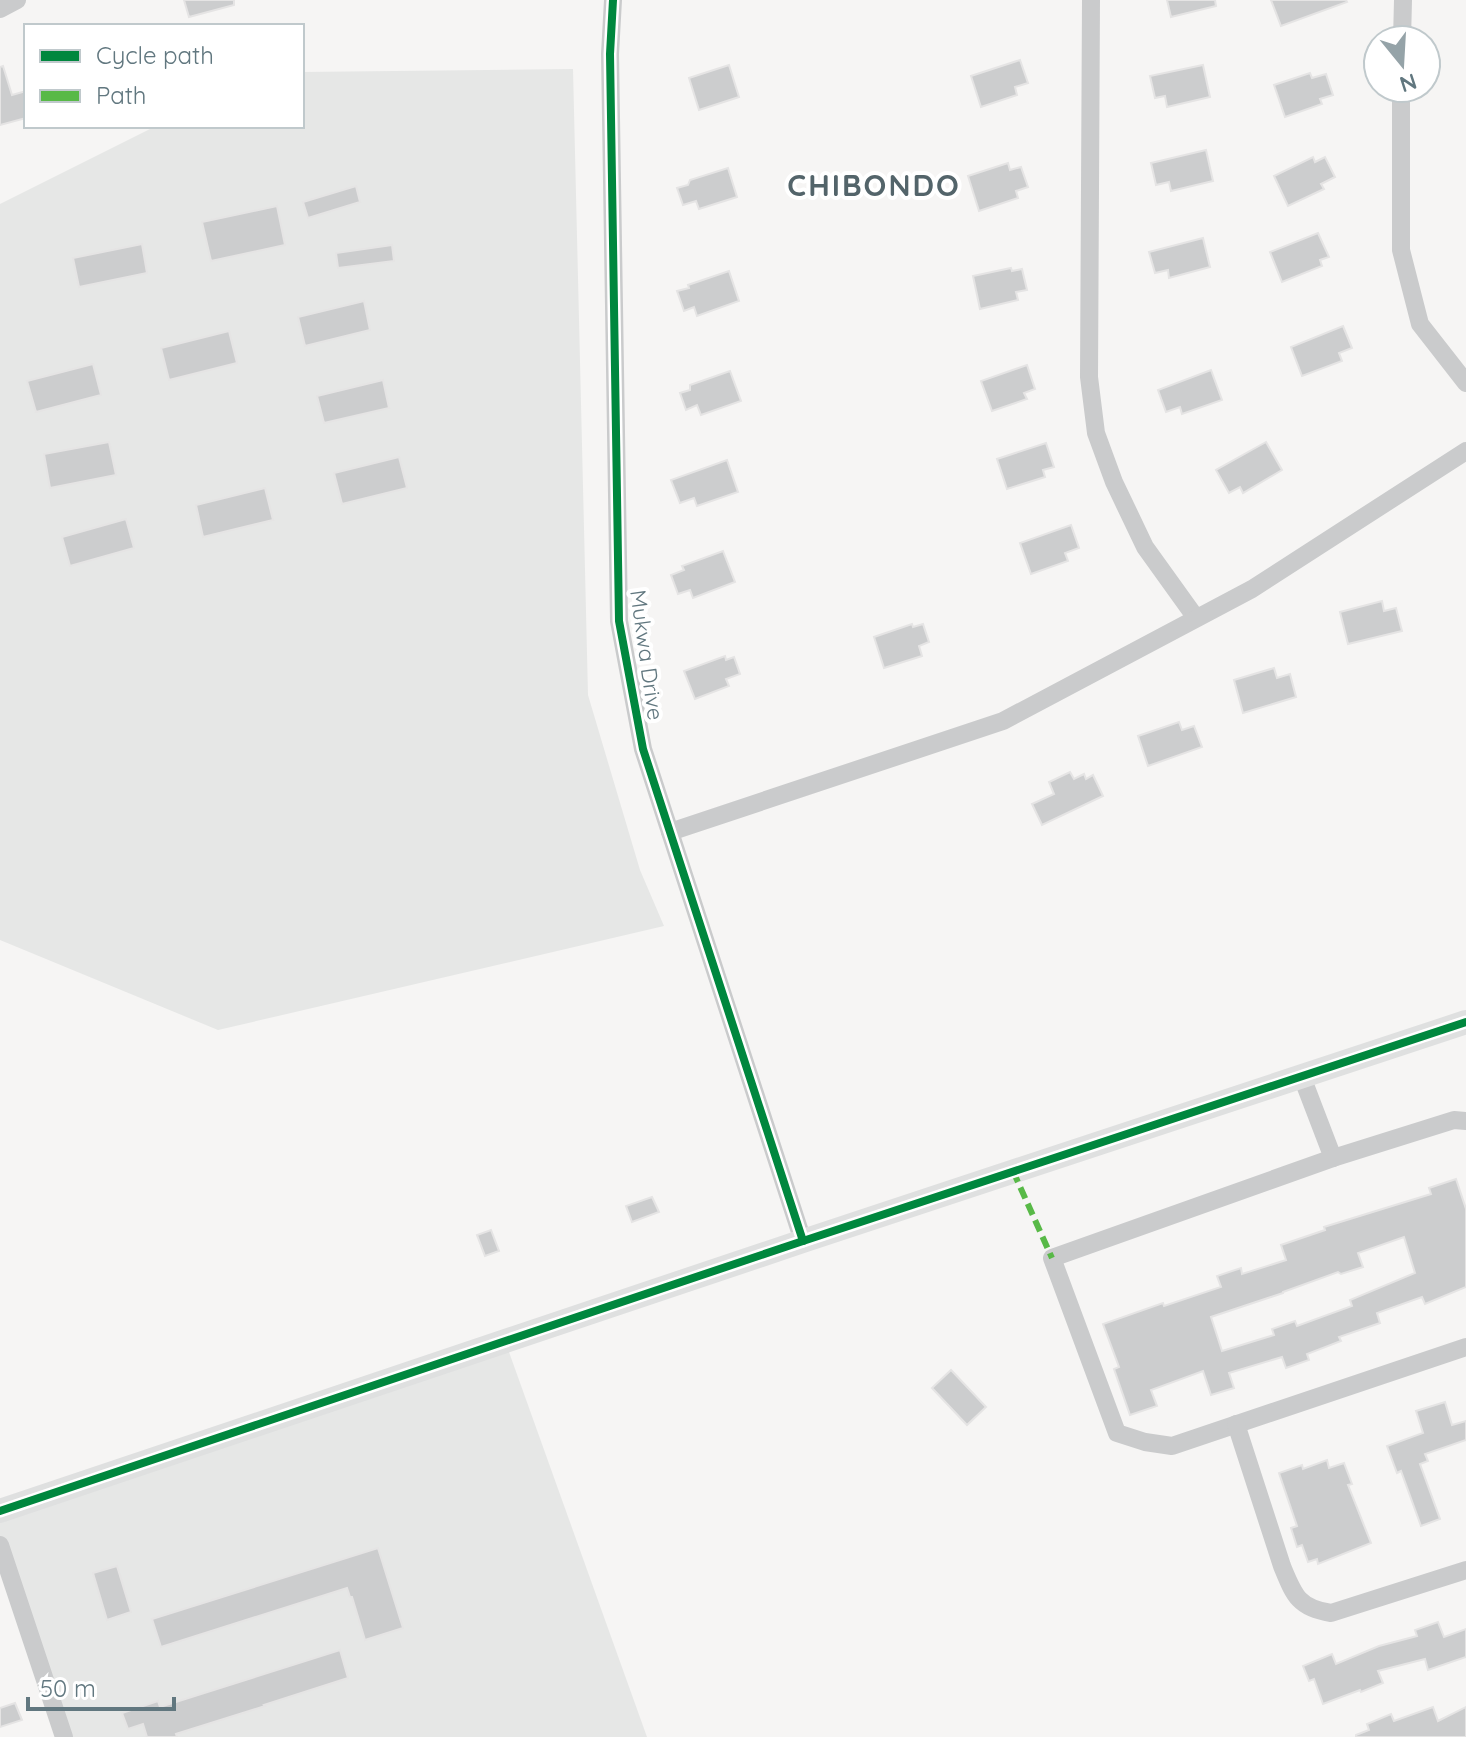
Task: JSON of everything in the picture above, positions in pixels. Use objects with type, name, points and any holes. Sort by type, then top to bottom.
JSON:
[{"type":"street","points":[[0,9],[17,0]]},
{"type":"street","name":"Mukwa Drive","points":[[613,0],[610,54],[619,621],[643,749],[803,1241]]},
{"type":"street","points":[[1091,0],[1089,377],[1096,433],[1114,482],[1145,547],[1196,618]]},
{"type":"street","points":[[1402,24],[1403,0]]},
{"type":"street","points":[[1401,104],[1401,250],[1420,324],[1466,383]]},
{"type":"street","points":[[670,832],[1003,721],[1252,589],[1466,451]]},
{"type":"street","points":[[0,1511],[1466,1022]]},
{"type":"street","points":[[1302,1077],[1333,1158]]},
{"type":"street","points":[[1466,1121],[1454,1120],[1333,1158],[1052,1258],[1117,1433],[1145,1442],[1172,1446],[1466,1347]]},
{"type":"street","points":[[1236,1424],[1282,1566],[1301,1604],[1315,1611],[1331,1613],[1466,1570]]},
{"type":"street","points":[[0,1545],[4,1572],[64,1737]]},
{"type":"shaded area","points":[[573,69],[588,695],[640,870],[664,926],[218,1030],[0,940],[0,204],[152,128],[304,128],[304,72]]},
{"type":"shaded area","points":[[505,1341],[647,1737],[64,1737],[0,1545],[0,1511]]},
{"type":"building","points":[[184,0],[234,0],[234,5],[189,17]]},
{"type":"building","points":[[1167,0],[1215,0],[1216,6],[1171,17]]},
{"type":"building","points":[[1271,0],[1346,0],[1347,2],[1281,26]]},
{"type":"building","points":[[1020,60],[1028,83],[1015,87],[1017,95],[981,107],[971,76]]},
{"type":"building","points":[[729,65],[739,97],[699,110],[689,78]]},
{"type":"building","points":[[1203,65],[1210,97],[1167,107],[1165,96],[1155,98],[1150,76]]},
{"type":"building","points":[[3,66],[12,95],[24,92],[24,119],[0,125],[0,67]]},
{"type":"building","points":[[1310,73],[1312,78],[1326,74],[1333,95],[1320,99],[1322,104],[1285,117],[1274,85]]},
{"type":"building","points":[[1206,150],[1213,181],[1171,191],[1169,182],[1156,185],[1151,163]]},
{"type":"building","points":[[1313,157],[1315,162],[1325,157],[1335,177],[1321,184],[1324,189],[1288,206],[1274,176]]},
{"type":"building","points":[[1008,163],[1010,170],[1021,167],[1028,187],[1016,191],[1018,198],[979,211],[968,176]]},
{"type":"building","points":[[728,168],[737,197],[699,209],[696,201],[683,205],[677,188],[688,185],[690,180]]},
{"type":"building","points":[[356,186],[360,202],[308,218],[303,202]]},
{"type":"building","points":[[277,206],[285,245],[211,261],[202,222]]},
{"type":"building","points":[[1318,233],[1329,257],[1320,260],[1322,266],[1282,282],[1270,252]]},
{"type":"building","points":[[1203,238],[1210,267],[1169,278],[1168,270],[1155,273],[1149,252]]},
{"type":"building","points":[[142,244],[147,273],[79,287],[73,258]]},
{"type":"building","points":[[392,245],[394,261],[338,268],[336,253]]},
{"type":"building","points":[[1011,268],[1012,271],[1022,269],[1027,290],[1016,292],[1018,300],[980,309],[973,276]]},
{"type":"building","points":[[729,271],[739,301],[697,316],[694,307],[684,311],[677,291]]},
{"type":"building","points":[[364,301],[370,330],[305,346],[298,317]]},
{"type":"building","points":[[1343,326],[1352,348],[1339,353],[1342,361],[1302,376],[1291,347]]},
{"type":"building","points":[[229,331],[237,363],[169,380],[161,348]]},
{"type":"building","points":[[93,364],[101,395],[36,412],[27,381]]},
{"type":"building","points":[[1027,365],[1035,389],[1024,393],[1027,399],[992,411],[981,381]]},
{"type":"building","points":[[1211,370],[1222,400],[1182,414],[1180,407],[1166,412],[1158,390]]},
{"type":"building","points":[[730,371],[741,401],[701,415],[697,405],[686,410],[680,393],[690,390],[690,385]]},
{"type":"building","points":[[383,380],[389,408],[324,423],[317,396]]},
{"type":"building","points":[[109,442],[116,475],[50,488],[44,454]]},
{"type":"building","points":[[1266,442],[1282,470],[1243,493],[1240,487],[1229,493],[1216,470]]},
{"type":"building","points":[[1046,443],[1054,467],[1043,470],[1045,477],[1007,489],[997,459]]},
{"type":"building","points":[[399,457],[407,488],[342,504],[334,473]]},
{"type":"building","points":[[727,460],[738,492],[697,506],[694,498],[680,503],[671,480]]},
{"type":"building","points":[[265,488],[273,520],[203,537],[196,505]]},
{"type":"building","points":[[126,519],[134,548],[70,566],[62,537]]},
{"type":"building","points":[[1071,525],[1079,548],[1065,553],[1068,561],[1031,574],[1020,543]]},
{"type":"building","points":[[723,551],[735,582],[693,598],[690,590],[678,594],[671,575],[684,570],[682,566]]},
{"type":"building","points":[[1382,601],[1384,611],[1396,608],[1402,631],[1348,644],[1340,612]]},
{"type":"building","points":[[912,624],[913,627],[923,624],[929,642],[919,646],[922,656],[884,668],[874,637]]},
{"type":"building","points":[[725,656],[726,660],[734,657],[740,674],[726,679],[729,686],[695,699],[684,671]]},
{"type":"building","points":[[1274,668],[1277,678],[1290,674],[1296,697],[1243,713],[1234,680]]},
{"type":"building","points":[[1179,722],[1182,730],[1194,726],[1202,747],[1148,766],[1138,736]]},
{"type":"building","points":[[1070,772],[1074,779],[1084,774],[1086,779],[1093,775],[1103,796],[1042,825],[1032,804],[1054,794],[1049,782]]},
{"type":"building","points":[[1456,1179],[1466,1209],[1466,1287],[1425,1304],[1422,1297],[1377,1313],[1380,1323],[1339,1337],[1341,1341],[1307,1354],[1309,1360],[1286,1368],[1282,1357],[1229,1373],[1234,1388],[1211,1395],[1203,1371],[1151,1390],[1157,1406],[1130,1415],[1114,1369],[1119,1367],[1103,1324],[1221,1287],[1217,1276],[1241,1268],[1242,1274],[1286,1260],[1281,1245],[1325,1230],[1324,1227],[1431,1194],[1429,1188]],"holes":[[[1404,1237],[1415,1273],[1350,1300],[1352,1306],[1297,1326],[1295,1321],[1272,1329],[1274,1335],[1222,1351],[1211,1317],[1338,1272],[1341,1274],[1363,1267],[1358,1253]]]},
{"type":"building","points":[[652,1197],[659,1212],[632,1222],[626,1206]]},
{"type":"building","points":[[491,1230],[499,1251],[485,1256],[477,1235]]},
{"type":"building","points":[[951,1370],[986,1407],[967,1425],[932,1388]]},
{"type":"building","points":[[1445,1402],[1452,1425],[1466,1421],[1466,1440],[1425,1454],[1428,1461],[1420,1464],[1440,1519],[1421,1526],[1401,1471],[1397,1473],[1387,1446],[1423,1433],[1416,1411]]},
{"type":"building","points":[[1327,1460],[1329,1468],[1344,1463],[1352,1484],[1348,1485],[1371,1543],[1318,1564],[1317,1559],[1308,1562],[1302,1545],[1297,1547],[1291,1528],[1297,1526],[1279,1473],[1302,1465],[1303,1469]]},
{"type":"building","points":[[378,1548],[403,1628],[365,1640],[347,1588],[161,1647],[152,1619]]},
{"type":"building","points":[[117,1566],[131,1612],[107,1620],[93,1573]]},
{"type":"building","points":[[1438,1622],[1444,1637],[1466,1629],[1466,1657],[1428,1670],[1425,1659],[1378,1671],[1383,1683],[1323,1704],[1314,1679],[1309,1681],[1303,1666],[1332,1654],[1336,1664],[1379,1646],[1417,1636],[1415,1630]]},
{"type":"building","points":[[340,1650],[348,1678],[176,1734],[177,1737],[147,1737],[143,1724],[128,1729],[122,1713],[158,1701],[160,1707]]},
{"type":"building","points":[[15,1703],[22,1720],[0,1727],[0,1708]]},
{"type":"building","points":[[1433,1707],[1438,1721],[1466,1707],[1466,1737],[1356,1737],[1369,1730],[1367,1724],[1391,1714],[1394,1721]]},
{"type":"marked path","points":[[1013,1171],[1052,1258]]},
{"type":"cycle path","points":[[613,0],[610,54],[619,621],[643,749],[803,1241]]},
{"type":"cycle path","points":[[0,1511],[1466,1022]]},
{"type":"district","name":"CHIBONDO","points":[[874,186]]}]
